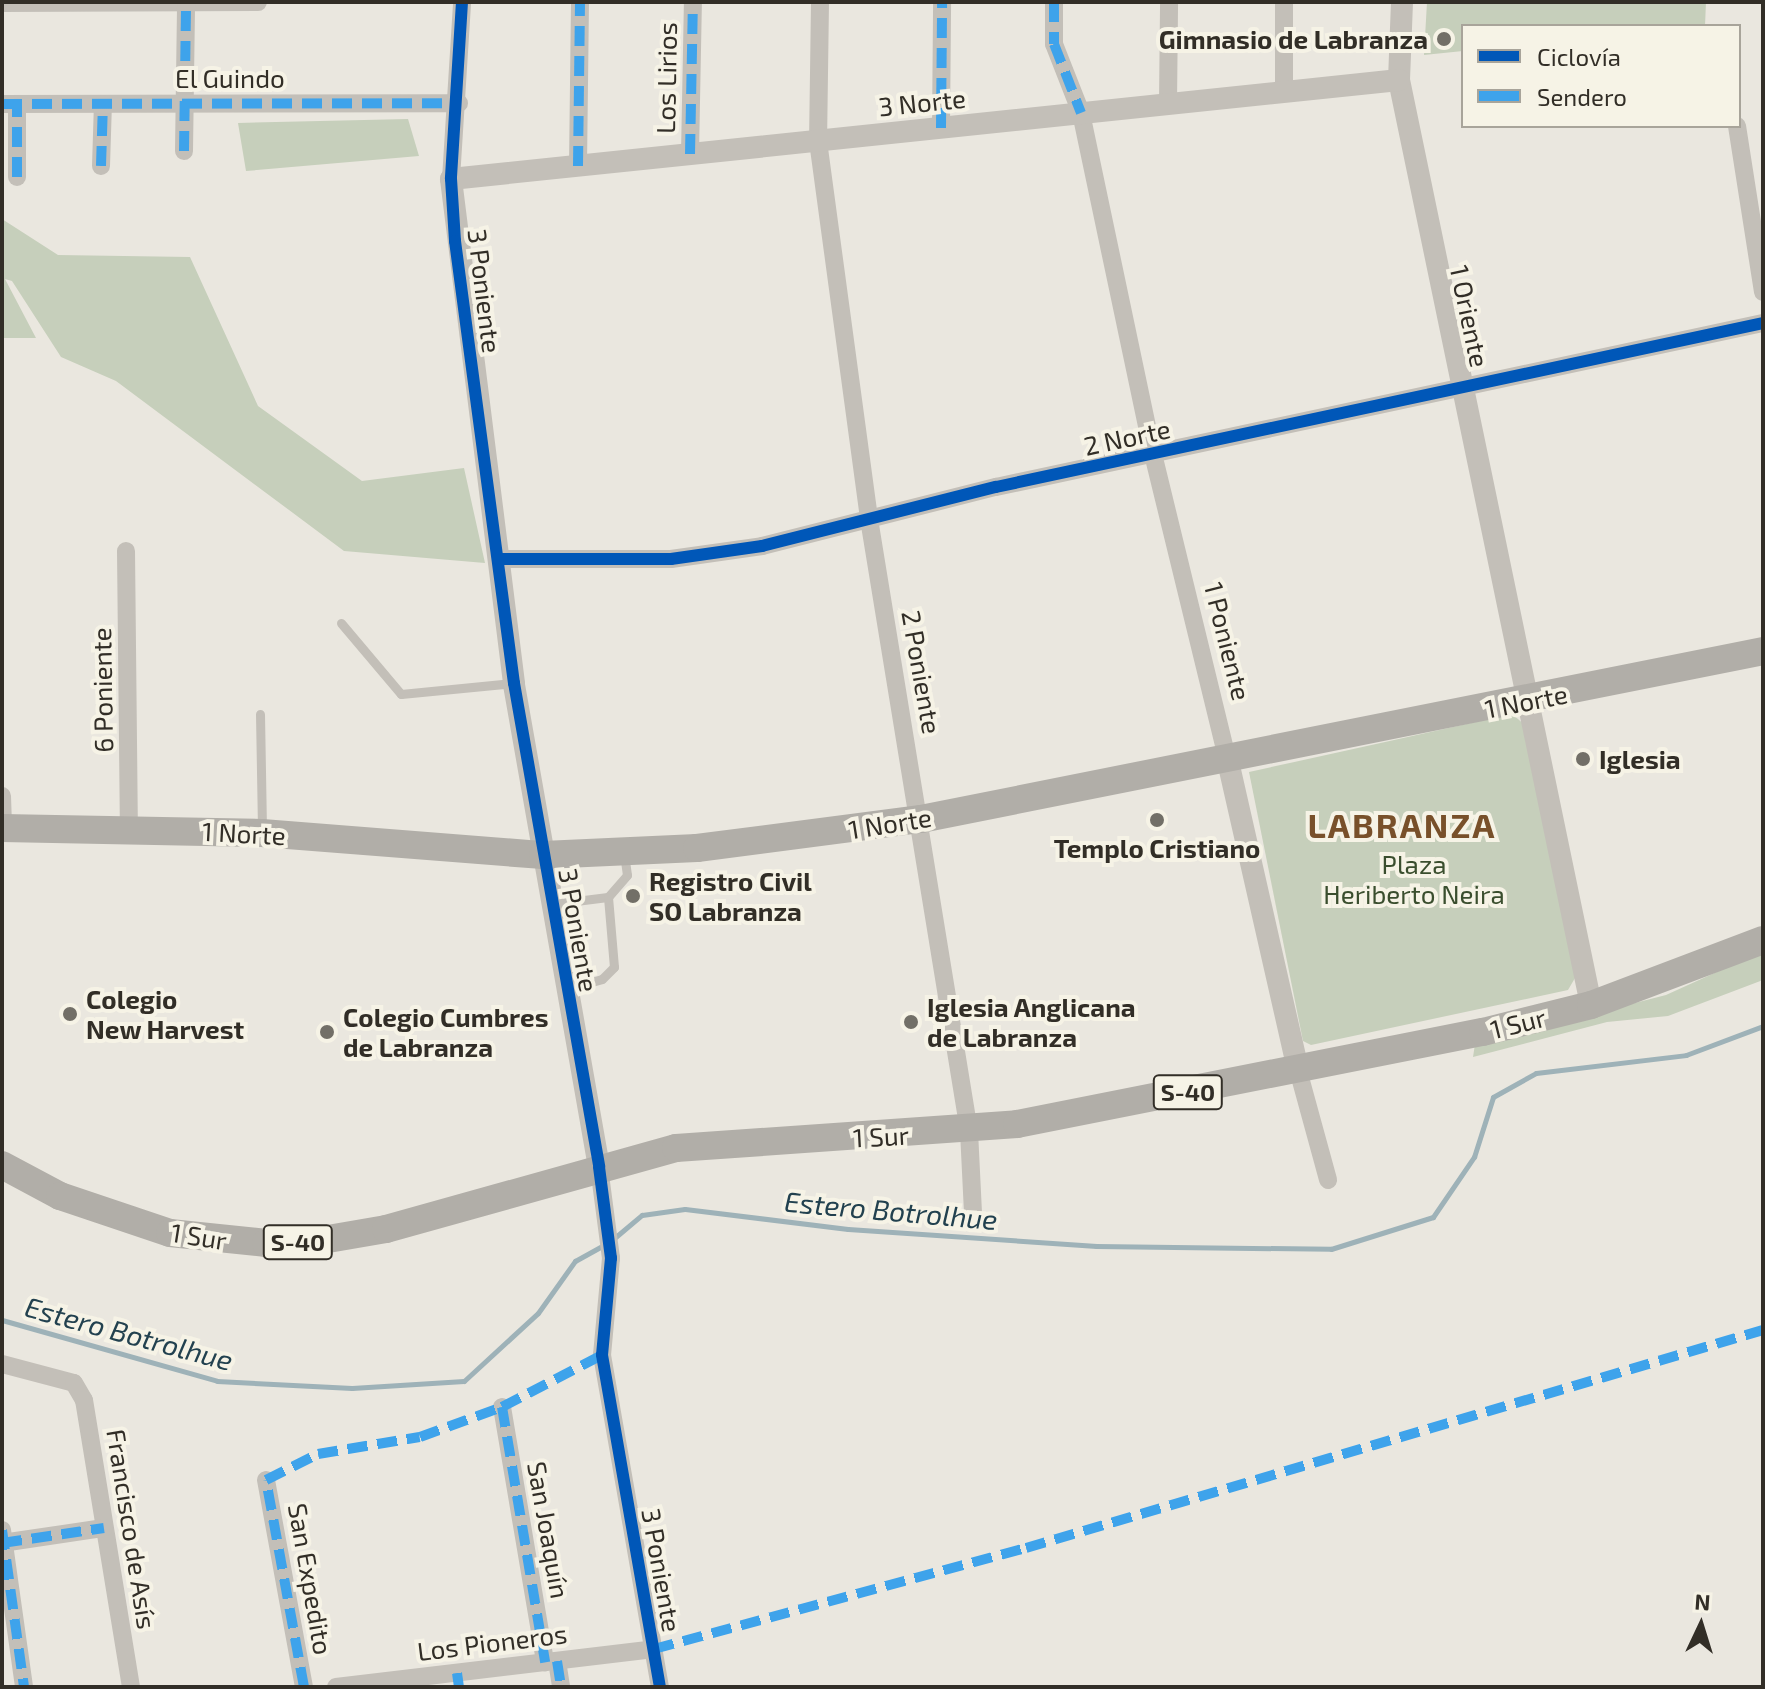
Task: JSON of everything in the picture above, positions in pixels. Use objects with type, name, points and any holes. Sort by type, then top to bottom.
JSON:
[{"type":"main road","name":"1 Norte","points":[[3,828],[129,828],[262,833],[543,855],[624,854],[921,819],[1227,757],[1527,702],[1763,651]]},
{"type":"main road","name":"1 Sur","points":[[2,1165],[60,1196],[143,1226],[201,1238],[266,1243],[386,1229],[599,1167],[676,1148],[969,1131],[1059,1118],[1298,1070],[1591,1005],[1763,940]]},
{"type":"street","points":[[184,151],[186,2]]},
{"type":"street","points":[[2,3],[258,2]]},
{"type":"street","points":[[451,179],[459,103],[462,2]]},
{"type":"street","points":[[578,166],[580,2]]},
{"type":"street","name":"Los Lirios","points":[[690,154],[693,2]]},
{"type":"street","name":"2 Poniente","points":[[820,2],[818,141],[869,519],[921,819],[969,1131],[973,1212]]},
{"type":"street","points":[[941,128],[942,2]]},
{"type":"street","name":"1 Poniente","points":[[1054,2],[1054,44],[1081,113],[1153,454],[1227,757],[1298,1070],[1328,1180]]},
{"type":"street","points":[[1168,104],[1169,2]]},
{"type":"street","points":[[1284,2],[1284,92]]},
{"type":"street","name":"1 Oriente","points":[[1402,2],[1399,80],[1591,1005]]},
{"type":"street","name":"3 Norte","points":[[451,179],[1399,80]]},
{"type":"street","name":"El Guindo","points":[[10,104],[459,103]]},
{"type":"street","points":[[10,104],[17,177]]},
{"type":"street","points":[[101,166],[103,104]]},
{"type":"street","points":[[1737,128],[1763,292]]},
{"type":"street","name":"3 Poniente","points":[[451,179],[514,683],[599,1167],[611,1258],[602,1355],[660,1687]]},
{"type":"street","name":"2 Norte","points":[[498,559],[671,559],[762,546],[1153,454],[1763,323]]},
{"type":"street","name":"6 Poniente","points":[[126,551],[129,828]]},
{"type":"street","points":[[2,796],[3,828]]},
{"type":"street","name":"Francisco de Asís","points":[[2,1364],[74,1383],[84,1400],[131,1687]]},
{"type":"street","name":"San Joaquín","points":[[502,1407],[551,1661],[561,1687]]},
{"type":"street","name":"San Expedito","points":[[266,1480],[304,1687]]},
{"type":"street","points":[[24,1687],[3,1538],[104,1528]]},
{"type":"street","name":"Los Pioneros","points":[[349,1686],[458,1680],[551,1661],[654,1649]]},
{"type":"lane","points":[[341,623],[401,694],[514,683]]},
{"type":"lane","points":[[260,714],[262,833]]},
{"type":"lane","points":[[552,904],[608,897],[627,875],[624,854]]},
{"type":"lane","points":[[567,989],[602,979],[614,967],[608,897]]},
{"type":"green space","name":"Gimnasio de Labranza","points":[[1427,2],[1706,2],[1705,24],[1461,24],[1461,51],[1424,55]]},
{"type":"green space","points":[[408,119],[419,156],[246,171],[238,123]]},
{"type":"green space","points":[[2,219],[58,255],[190,257],[258,406],[362,481],[464,468],[485,563],[344,551],[116,381],[61,357],[12,281],[5,279],[36,338],[2,338]]},
{"type":"green space","name":"Plaza Heriberto Neira","points":[[1512,714],[1525,725],[1575,978],[1568,990],[1311,1045],[1303,1041],[1249,772]]},
{"type":"green space","points":[[1763,951],[1763,980],[1668,1016],[1607,1022],[1473,1057],[1475,1044],[1666,995]]},
{"type":"waterway","name":"Estero Botrolhue","points":[[612,1240],[642,1215],[685,1209],[848,1229],[1096,1246],[1331,1249],[1433,1217],[1474,1157],[1493,1097],[1536,1073],[1686,1055],[1763,1026]]},
{"type":"waterway","name":"Estero Botrolhue","points":[[2,1320],[217,1381],[352,1388],[464,1381],[538,1313],[575,1261],[604,1245]]},
{"type":"marked path","points":[[184,151],[186,2]]},
{"type":"marked path","points":[[578,166],[580,2]]},
{"type":"marked path","points":[[690,154],[693,2]]},
{"type":"marked path","points":[[941,128],[942,2]]},
{"type":"marked path","points":[[1054,2],[1054,44],[1081,113]]},
{"type":"marked path","points":[[2,104],[459,103]]},
{"type":"marked path","points":[[17,104],[17,177]]},
{"type":"marked path","points":[[101,166],[103,104]]},
{"type":"marked path","points":[[654,1649],[1026,1548],[1763,1330]]},
{"type":"marked path","points":[[304,1687],[266,1480],[318,1454],[420,1437],[502,1407],[602,1355]]},
{"type":"marked path","points":[[502,1407],[545,1662]]},
{"type":"marked path","points":[[2,1543],[104,1528]]},
{"type":"marked path","points":[[2,1530],[24,1687]]},
{"type":"marked path","points":[[557,1661],[561,1687]]},
{"type":"marked path","points":[[457,1673],[459,1687]]},
{"type":"cycle path","points":[[462,2],[451,179],[455,241],[514,683],[599,1167],[611,1258],[602,1355],[660,1687]]},
{"type":"cycle path","points":[[498,559],[671,559],[762,546],[996,487],[1763,323]]},
{"type":"place","name":"Gimnasio de Labranza","points":[[1444,39]]},
{"type":"place","name":"Iglesia","points":[[1583,759]]},
{"type":"place","name":"Templo Cristiano","points":[[1157,820]]},
{"type":"place","name":"Registro Civil SO Labranza","points":[[633,896]]},
{"type":"place","name":"Colegio New Harvest","points":[[70,1014]]},
{"type":"place","name":"Iglesia Anglicana de Labranza","points":[[911,1022]]},
{"type":"place","name":"Colegio Cumbres de Labranza","points":[[327,1032]]},
{"type":"district","name":"LABRANZA","points":[[1402,825]]}]
